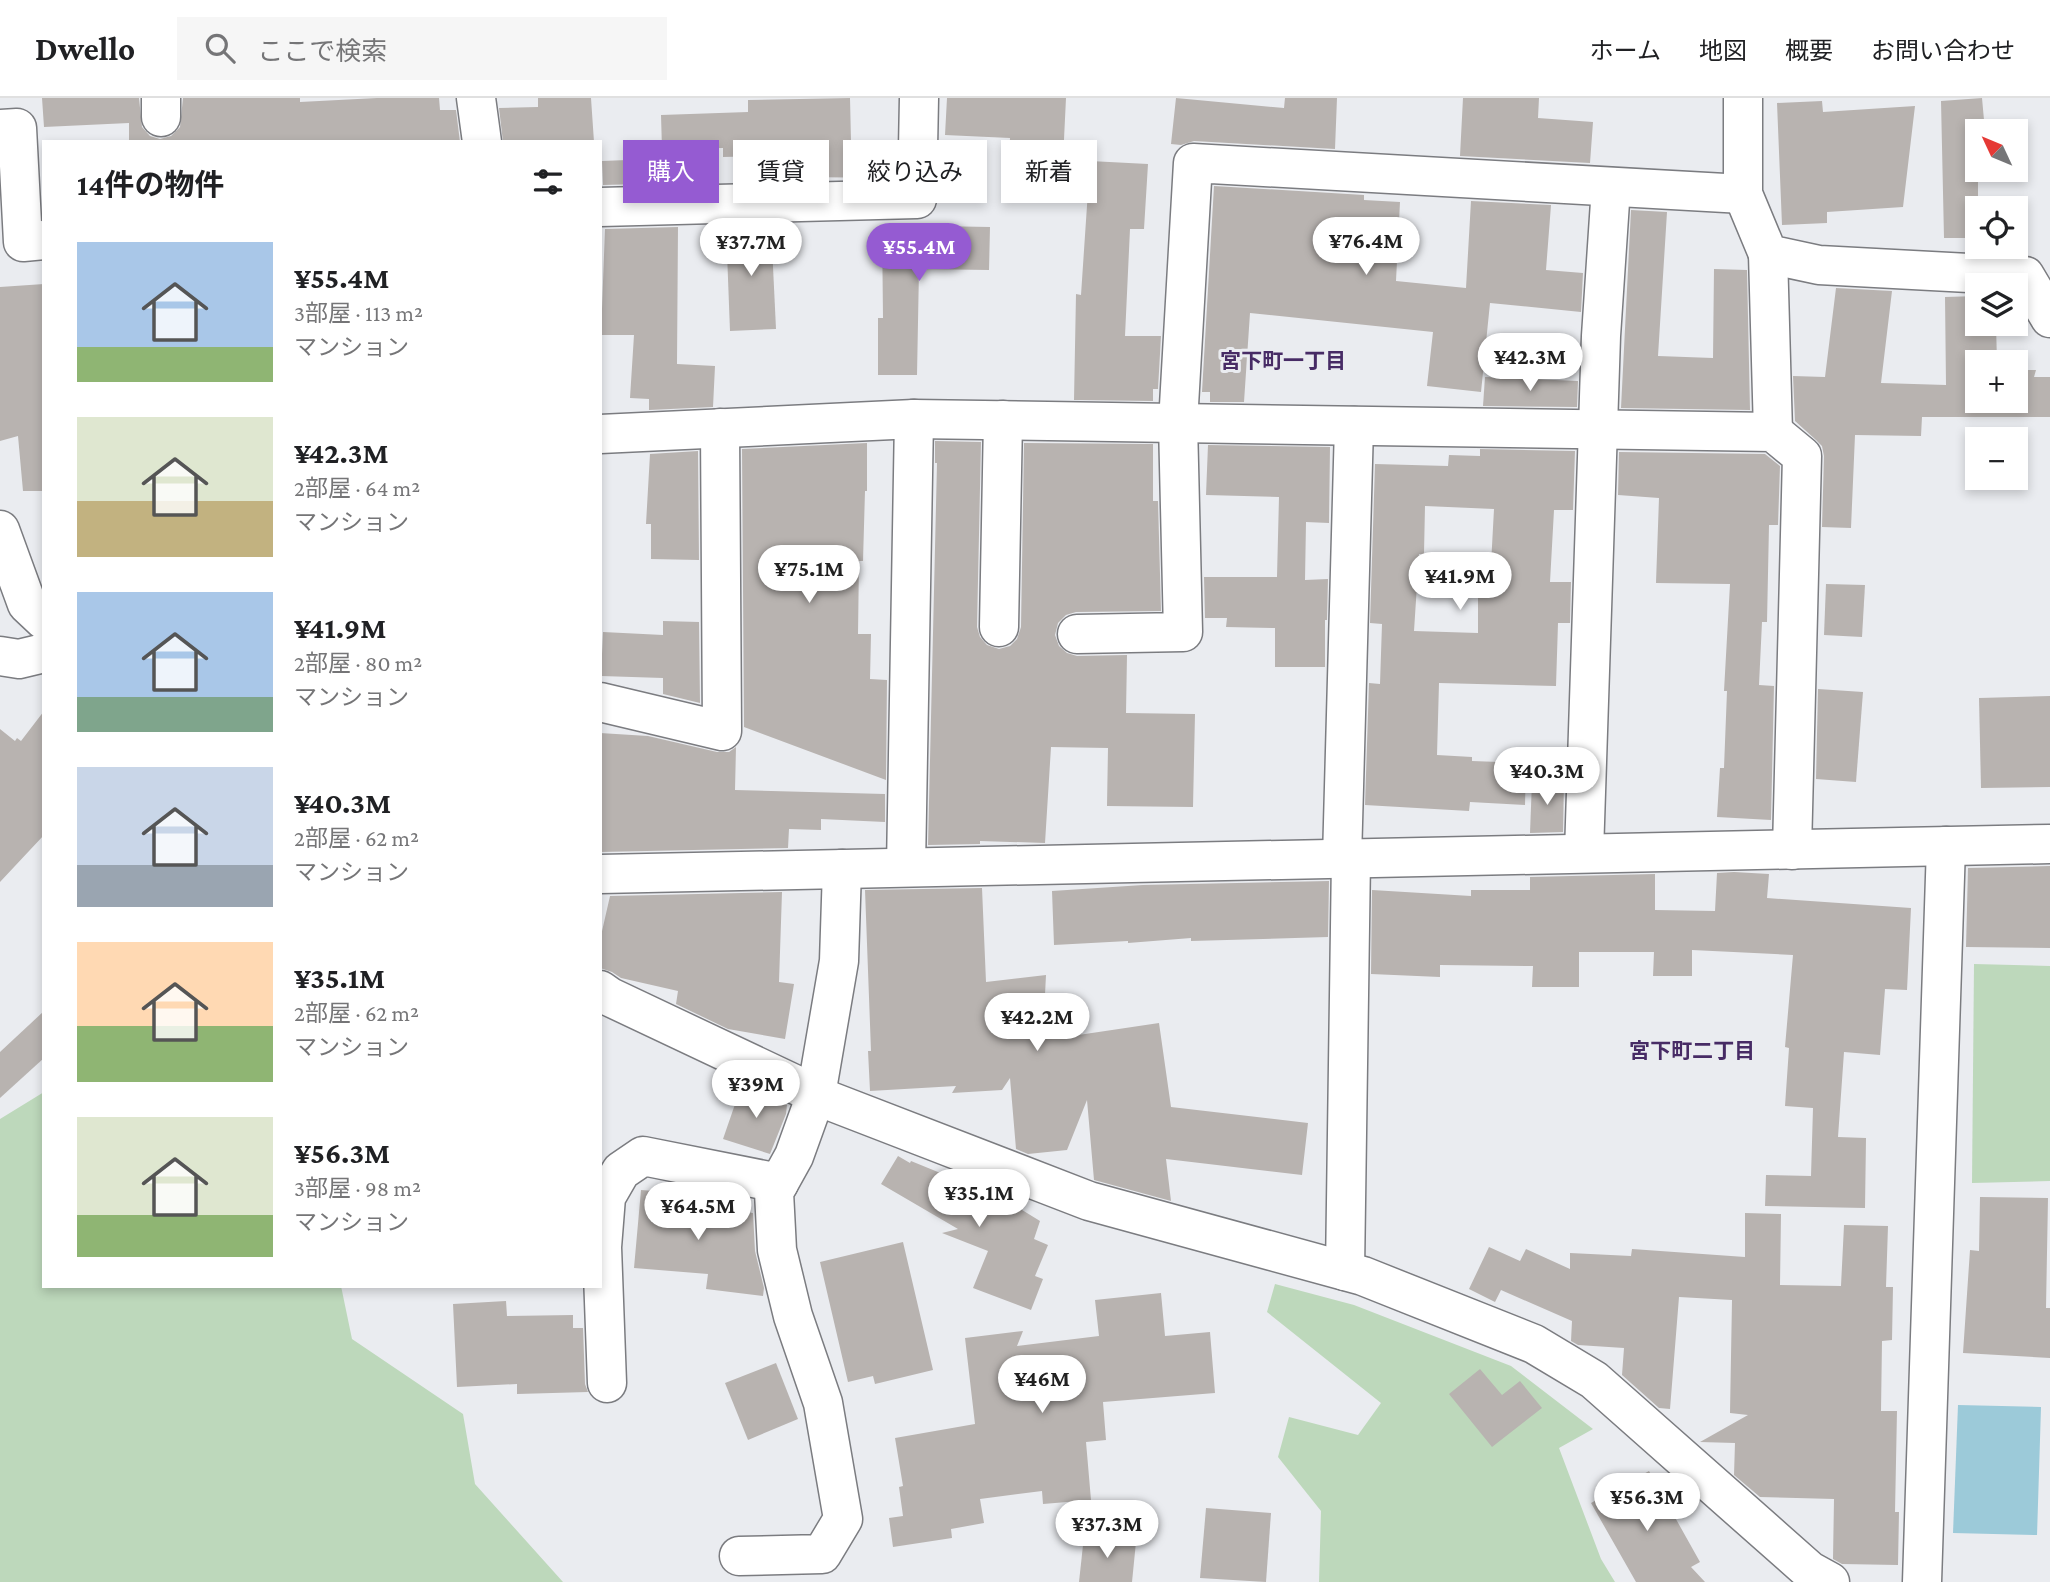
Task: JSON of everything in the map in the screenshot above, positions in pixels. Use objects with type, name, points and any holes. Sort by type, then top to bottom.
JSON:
[{"type":"street","points":[[476,98],[482,140]]},
{"type":"street","points":[[602,207],[917,199],[919,98]]},
{"type":"street","points":[[1743,98],[1743,194],[1768,254],[1773,432]]},
{"type":"street","points":[[0,129],[17,128],[23,242],[42,240]]},
{"type":"street","points":[[1077,634],[1183,632],[1178,423],[1193,163],[1743,194]]},
{"type":"street","points":[[1584,853],[1601,336],[1611,187]]},
{"type":"street","points":[[1768,254],[1819,265],[2025,276],[2050,318]]},
{"type":"street","points":[[602,434],[914,419],[1773,432],[1802,456],[1792,849]]},
{"type":"street","points":[[906,867],[914,419]]},
{"type":"street","points":[[999,627],[1003,420]]},
{"type":"street","points":[[1345,1271],[1346,859],[1354,426]]},
{"type":"street","points":[[602,702],[722,731],[720,428]]},
{"type":"street","points":[[0,530],[27,604],[42,618]]},
{"type":"street","points":[[0,656],[19,659],[42,653]]},
{"type":"street","points":[[602,874],[2050,844]]},
{"type":"street","points":[[1922,1582],[1946,846]]},
{"type":"street","points":[[739,1556],[822,1554],[843,1519],[823,1403],[793,1316],[777,1250],[775,1192],[794,1156],[816,1095],[839,961],[842,869]]},
{"type":"street","points":[[602,991],[816,1095],[1089,1201],[1363,1276],[1534,1344],[1594,1380],[1810,1571],[1830,1582]]},
{"type":"street","points":[[607,1383],[602,1247],[606,1197],[621,1171],[643,1156],[779,1183]]},
{"type":"green space","points":[[1974,964],[2050,966],[2050,1181],[1972,1183]]},
{"type":"green space","points":[[42,1093],[42,1288],[341,1288],[352,1339],[463,1414],[475,1484],[563,1582],[0,1582],[0,1119]]},
{"type":"green space","points":[[1275,1284],[1354,1305],[1511,1366],[1593,1429],[1559,1448],[1601,1559],[1615,1582],[1319,1582],[1321,1511],[1278,1457],[1289,1417],[1358,1435],[1381,1403],[1267,1312]]},
{"type":"water","points":[[1958,1405],[2041,1407],[2037,1535],[1953,1533]]},
{"type":"building","points":[[42,98],[139,98],[142,127],[150,136],[160,139],[171,136],[180,127],[183,98],[300,98],[300,102],[439,98],[440,110],[456,110],[460,140],[129,140],[129,123],[44,127]]},
{"type":"building","points":[[538,98],[591,98],[594,140],[503,140],[499,108],[538,107]]},
{"type":"building","points":[[850,98],[851,140],[843,140],[843,177],[829,177],[829,140],[733,140],[733,157],[723,157],[719,140],[662,140],[661,115],[748,112],[748,100]]},
{"type":"building","points":[[947,98],[1066,98],[1064,140],[1010,140],[945,135]]},
{"type":"building","points":[[1176,98],[1284,108],[1285,98],[1337,98],[1335,149],[1194,141],[1181,145],[1171,144]]},
{"type":"building","points":[[1463,98],[1539,98],[1538,118],[1593,122],[1590,163],[1460,156]]},
{"type":"building","points":[[1982,98],[1984,119],[1965,119],[1965,182],[1978,182],[1978,196],[1965,196],[1965,238],[1944,238],[1941,101]]},
{"type":"building","points":[[1822,101],[1823,112],[1915,106],[1903,207],[1827,212],[1827,223],[1782,225],[1777,103]]},
{"type":"building","points":[[623,160],[623,184],[603,185],[602,161]]},
{"type":"building","points":[[1097,161],[1148,164],[1144,229],[1130,229],[1125,336],[1161,336],[1158,389],[1153,389],[1153,401],[1074,400],[1076,294],[1081,295],[1087,203],[1097,203]]},
{"type":"building","points":[[1214,186],[1364,195],[1364,200],[1400,202],[1396,281],[1466,288],[1471,201],[1551,205],[1546,270],[1583,273],[1581,312],[1490,303],[1481,392],[1427,386],[1433,332],[1250,313],[1244,402],[1210,402],[1210,392],[1202,392]]},
{"type":"building","points":[[1631,210],[1667,212],[1658,356],[1713,358],[1714,269],[1747,270],[1750,410],[1621,408]]},
{"type":"building","points":[[771,225],[776,329],[730,331],[726,226]]},
{"type":"building","points":[[882,225],[990,227],[989,270],[919,269],[917,375],[878,375],[878,318],[883,318]]},
{"type":"building","points":[[678,227],[677,364],[715,366],[713,407],[649,410],[649,399],[630,398],[634,335],[602,335],[605,229]]},
{"type":"building","points":[[42,284],[42,491],[23,491],[18,436],[0,441],[0,287]]},
{"type":"building","points":[[1836,288],[1892,291],[1881,383],[1946,385],[1945,297],[1965,296],[1965,336],[1996,336],[1997,350],[1965,350],[1965,413],[2028,413],[2028,370],[2036,370],[2034,377],[2050,377],[2050,417],[1922,417],[1921,436],[1855,435],[1851,528],[1822,527],[1824,456],[1822,446],[1795,421],[1793,376],[1825,377]]},
{"type":"building","points":[[1485,377],[1578,381],[1577,407],[1483,406]]},
{"type":"building","points":[[935,441],[981,442],[977,627],[980,637],[987,645],[999,649],[1010,646],[1017,639],[1021,627],[1024,443],[1153,444],[1153,501],[1158,501],[1161,611],[1076,612],[1066,615],[1058,623],[1055,635],[1059,646],[1067,653],[1077,656],[1127,655],[1126,713],[1195,714],[1193,807],[1107,806],[1108,748],[1051,747],[1045,843],[980,841],[980,844],[928,845],[937,463]]},
{"type":"building","points":[[867,443],[863,561],[859,561],[858,634],[871,634],[870,679],[887,680],[886,780],[744,727],[742,449]]},
{"type":"building","points":[[1208,445],[1330,447],[1329,523],[1306,522],[1305,580],[1328,579],[1325,667],[1275,667],[1275,628],[1226,627],[1227,618],[1205,618],[1204,577],[1277,577],[1279,497],[1206,495]]},
{"type":"building","points":[[1480,449],[1575,451],[1573,510],[1554,510],[1550,582],[1571,582],[1570,623],[1558,623],[1556,686],[1439,683],[1437,755],[1472,757],[1472,761],[1526,763],[1525,805],[1470,802],[1469,811],[1365,805],[1369,683],[1380,684],[1382,624],[1370,623],[1375,464],[1448,466],[1449,455],[1480,456]],"holes":[[[1425,506],[1494,509],[1490,583],[1478,583],[1478,633],[1414,631],[1419,554],[1424,554]]]},
{"type":"building","points":[[698,451],[699,560],[651,559],[651,524],[646,524],[650,454]]},
{"type":"building","points":[[1619,452],[1765,454],[1780,466],[1778,525],[1769,525],[1767,622],[1762,622],[1759,685],[1774,686],[1771,820],[1717,817],[1720,768],[1724,768],[1727,691],[1724,691],[1730,584],[1656,583],[1659,498],[1618,495]]},
{"type":"building","points":[[1826,584],[1865,585],[1862,637],[1824,635]]},
{"type":"building","points":[[663,621],[699,622],[700,703],[663,694],[663,678],[602,676],[603,632],[663,635]]},
{"type":"building","points":[[1818,689],[1863,692],[1856,782],[1816,779]]},
{"type":"building","points":[[2050,696],[2050,787],[1981,788],[1979,698]]},
{"type":"building","points":[[42,714],[42,837],[0,882],[0,729],[15,741],[17,738],[21,741]]},
{"type":"building","points":[[602,733],[648,736],[717,752],[729,752],[736,747],[735,790],[885,794],[885,822],[821,819],[821,830],[789,829],[788,848],[602,852]]},
{"type":"building","points":[[1532,781],[1564,781],[1563,832],[1530,833]]},
{"type":"building","points":[[2050,866],[2050,948],[1966,947],[1968,868]]},
{"type":"building","points":[[1717,873],[1769,874],[1767,898],[1911,908],[1907,990],[1885,989],[1880,1055],[1844,1052],[1838,1137],[1866,1138],[1865,1208],[1765,1206],[1766,1175],[1811,1176],[1813,1108],[1785,1106],[1789,1048],[1785,1047],[1793,955],[1692,950],[1692,976],[1653,976],[1654,952],[1579,952],[1579,987],[1532,987],[1533,966],[1440,965],[1440,977],[1371,974],[1372,890],[1471,896],[1471,890],[1530,890],[1530,877],[1655,874],[1655,910],[1715,911]]},
{"type":"building","points":[[1329,881],[1328,937],[1191,941],[1191,938],[1054,945],[1052,891],[1143,885]]},
{"type":"building","points":[[982,888],[986,982],[1046,975],[1043,1034],[1064,1033],[1065,1037],[1159,1023],[1171,1107],[1308,1123],[1302,1175],[1166,1159],[1171,1201],[1094,1180],[1087,1100],[1067,1150],[1028,1154],[1016,1149],[1010,1078],[1002,1090],[952,1093],[956,1086],[870,1091],[865,890]]},
{"type":"building","points":[[782,892],[779,982],[794,984],[785,1039],[728,1029],[676,1004],[678,991],[621,978],[602,969],[602,931],[610,896]]},
{"type":"building","points":[[42,1013],[42,1060],[0,1098],[0,1052]]},
{"type":"building","points":[[742,1084],[787,1105],[770,1154],[723,1139]]},
{"type":"building","points":[[898,1156],[1004,1199],[1040,1221],[1034,1239],[1048,1245],[1035,1276],[1043,1279],[1031,1310],[973,1288],[988,1251],[942,1233],[958,1229],[881,1184]]},
{"type":"building","points":[[641,1190],[694,1194],[693,1206],[753,1213],[755,1251],[764,1288],[763,1296],[706,1289],[708,1274],[634,1268]]},
{"type":"building","points":[[1980,1197],[2048,1198],[2046,1308],[2050,1308],[2050,1358],[1963,1353],[1970,1250],[1979,1251]]},
{"type":"building","points":[[1745,1213],[1781,1214],[1780,1285],[1841,1286],[1844,1225],[1888,1226],[1886,1287],[1893,1287],[1892,1340],[1882,1341],[1881,1411],[1897,1411],[1895,1512],[1899,1512],[1898,1565],[1842,1564],[1833,1559],[1834,1499],[1760,1497],[1734,1475],[1735,1443],[1700,1442],[1748,1415],[1730,1413],[1732,1300],[1679,1297],[1670,1409],[1659,1408],[1622,1375],[1624,1348],[1578,1345],[1571,1341],[1572,1321],[1501,1290],[1495,1302],[1469,1289],[1489,1247],[1520,1261],[1526,1249],[1570,1269],[1570,1253],[1631,1256],[1632,1249],[1745,1257]]},
{"type":"building","points":[[903,1242],[933,1370],[875,1384],[873,1376],[848,1382],[820,1262]]},
{"type":"building","points":[[1161,1293],[1165,1336],[1210,1332],[1215,1393],[1103,1402],[1106,1440],[1086,1442],[1091,1500],[1043,1504],[1042,1491],[980,1499],[984,1523],[951,1529],[952,1538],[893,1547],[889,1518],[903,1516],[899,1487],[903,1486],[895,1438],[975,1424],[965,1338],[1023,1331],[1017,1346],[1099,1336],[1095,1300]]},
{"type":"building","points":[[506,1301],[507,1316],[573,1315],[573,1328],[583,1328],[585,1384],[588,1392],[517,1394],[517,1384],[457,1387],[453,1304]]},
{"type":"building","points":[[776,1363],[798,1419],[748,1440],[725,1383]]},
{"type":"building","points":[[1480,1369],[1502,1395],[1520,1381],[1542,1408],[1492,1447],[1449,1394]]},
{"type":"building","points":[[1649,1471],[1700,1562],[1691,1567],[1705,1582],[1636,1582],[1591,1503]]},
{"type":"building","points":[[1206,1508],[1271,1513],[1266,1582],[1200,1578]]},
{"type":"building","points":[[1084,1536],[1136,1542],[1132,1582],[1079,1582]]},
{"type":"district","name":"宮下町一丁目","points":[[1283,361]]},
{"type":"district","name":"宮下町二丁目","points":[[1692,1051]]}]
